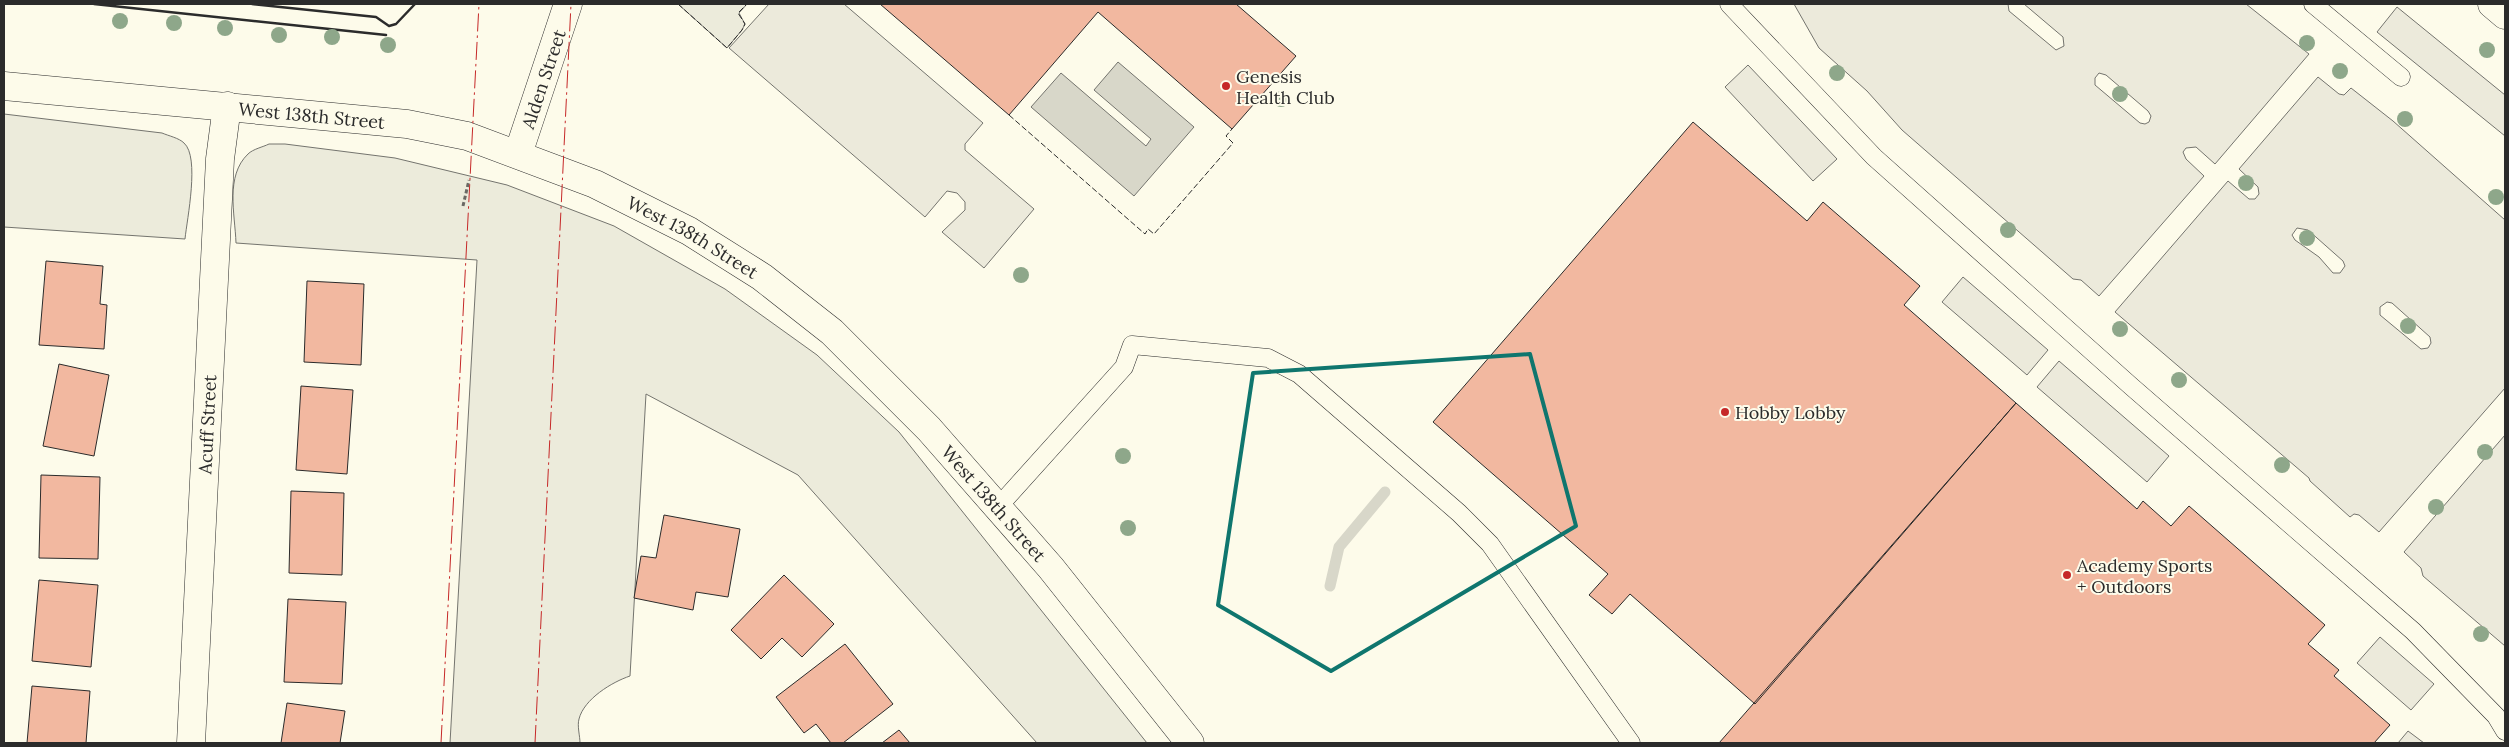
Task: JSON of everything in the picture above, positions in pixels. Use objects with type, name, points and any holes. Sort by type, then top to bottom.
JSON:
[{"type":"street","name":"Alden Street","points":[[518,154],[568,4]]},
{"type":"street","points":[[2492,4],[2505,15]]},
{"type":"street","name":"West 138th Street","points":[[4,86],[407,124],[467,136],[595,184],[688,231],[762,277],[832,332],[879,377],[929,429],[1051,568],[1190,743]]},
{"type":"street","name":"Acuff Street","points":[[191,743],[220,159],[227,106]]},
{"type":"lane","points":[[1729,4],[1874,157],[2139,393],[2413,631],[2496,716],[2505,731]]},
{"type":"lane","points":[[2313,4],[2401,77]]},
{"type":"lane","points":[[998,508],[1124,367],[1132,345],[1268,358],[1299,374],[1459,513],[1490,544],[1631,743]]},
{"type":"path","points":[[463,206],[469,180]]},
{"type":"highlighted area","points":[[1530,354],[1576,526],[1331,671],[1218,605],[1253,373]]},
{"type":"shaded area","points":[[678,4],[747,4],[739,13],[745,24],[727,48]]},
{"type":"shaded area","points":[[769,4],[844,4],[983,123],[965,144],[965,150],[1034,209],[984,268],[942,232],[965,210],[965,202],[957,193],[947,191],[925,217],[729,48]]},
{"type":"shaded area","points":[[1794,4],[2008,4],[2009,11],[2056,50],[2064,46],[2063,37],[2024,4],[2246,4],[2309,54],[2215,164],[2196,147],[2186,148],[2183,152],[2186,159],[2204,176],[2099,296],[2081,280],[2073,279],[1902,130],[1867,91],[1819,48]],"holes":[[[2099,73],[2106,75],[2148,111],[2151,116],[2149,122],[2145,124],[2140,123],[2095,85],[2095,78]]]},
{"type":"shaded area","points":[[2397,7],[2505,95],[2505,136],[2377,32]]},
{"type":"shaded area","points":[[1118,62],[1194,127],[1134,196],[1031,107],[1061,73],[1146,146],[1151,139],[1094,90]]},
{"type":"shaded area","points":[[1748,65],[1837,159],[1813,181],[1725,87]]},
{"type":"shaded area","points":[[2318,77],[2339,94],[2344,95],[2351,88],[2393,121],[2505,220],[2505,388],[2379,532],[2359,515],[2354,514],[2350,517],[2309,478],[2115,312],[2228,181],[2249,199],[2255,199],[2259,194],[2258,187],[2239,169]],"holes":[[[2297,228],[2308,230],[2343,261],[2345,266],[2340,273],[2333,273],[2319,257],[2295,240],[2292,235]],[[2387,302],[2392,303],[2430,337],[2431,343],[2428,348],[2421,349],[2380,315],[2380,307]]]},
{"type":"shaded area","points":[[4,114],[162,133],[182,141],[189,150],[192,174],[185,239],[4,227]]},
{"type":"shaded area","points":[[269,144],[285,144],[395,158],[507,185],[614,226],[725,289],[817,355],[899,432],[1147,743],[1037,743],[798,475],[646,394],[630,676],[607,687],[587,705],[578,722],[580,743],[450,743],[477,260],[236,243],[233,196],[236,173],[248,154],[255,149]]},
{"type":"shaded area","points":[[1963,277],[2048,350],[2027,375],[1942,302]]},
{"type":"shaded area","points":[[2059,361],[2169,456],[2147,482],[2037,387]]},
{"type":"shaded area","points":[[2505,435],[2505,646],[2423,576],[2421,568],[2404,552]]},
{"type":"shaded area","points":[[2380,637],[2434,684],[2411,710],[2357,663]]},
{"type":"shaded area","points":[[2408,731],[2424,743],[2398,743]]},
{"type":"building","name":"Genesis Health Club","points":[[880,4],[1236,4],[1296,56],[1232,129],[1098,12],[1009,115]]},
{"type":"building","name":"Hobby Lobby","points":[[1693,122],[1807,221],[1823,202],[1920,286],[1904,305],[2016,403],[1755,704],[1630,594],[1612,614],[1589,595],[1608,574],[1433,422]]},
{"type":"building","points":[[46,261],[103,266],[100,304],[107,305],[104,349],[39,345]]},
{"type":"building","points":[[307,281],[364,284],[361,365],[304,362]]},
{"type":"building","points":[[59,364],[109,375],[94,456],[43,446]]},
{"type":"building","points":[[301,386],[353,390],[347,474],[296,470]]},
{"type":"building","name":"Academy Sports + Outdoors","points":[[2016,403],[2137,509],[2143,501],[2171,526],[2189,506],[2325,625],[2308,644],[2339,670],[2334,676],[2390,725],[2374,743],[1719,743]]},
{"type":"building","points":[[41,475],[100,477],[98,559],[39,558]]},
{"type":"building","points":[[291,491],[344,493],[342,575],[289,573]]},
{"type":"building","points":[[664,515],[740,529],[728,597],[696,592],[693,610],[634,598],[641,556],[656,558]]},
{"type":"building","points":[[784,575],[834,624],[802,657],[782,638],[761,659],[731,630]]},
{"type":"building","points":[[39,580],[98,585],[91,667],[32,661]]},
{"type":"building","points":[[288,599],[346,602],[342,684],[284,682]]},
{"type":"building","points":[[845,644],[893,704],[843,743],[831,743],[816,724],[804,733],[776,697]]},
{"type":"building","points":[[32,686],[90,691],[86,743],[27,743]]},
{"type":"building","points":[[287,703],[345,711],[340,743],[281,743]]},
{"type":"building","points":[[899,730],[910,743],[882,743]]},
{"type":"waterway","points":[[1330,586],[1339,547],[1385,492]]},
{"type":"fence","points":[[678,4],[727,48],[745,24],[738,13],[747,4]]},
{"type":"fence","points":[[1009,115],[1145,234],[1148,229],[1154,234],[1233,143],[1226,136],[1232,129]]},
{"type":"wall","points":[[94,4],[386,35]]},
{"type":"wall","points":[[252,4],[376,17],[389,26],[396,24],[415,4]]},
{"type":"power","points":[[441,743],[479,4]]},
{"type":"power","points":[[535,743],[571,4]]},
{"type":"place","name":"Genesis Health Club","points":[[1226,86]]},
{"type":"place","name":"Hobby Lobby","points":[[1725,412]]},
{"type":"place","name":"Academy Sports + Outdoors","points":[[2067,575]]}]
